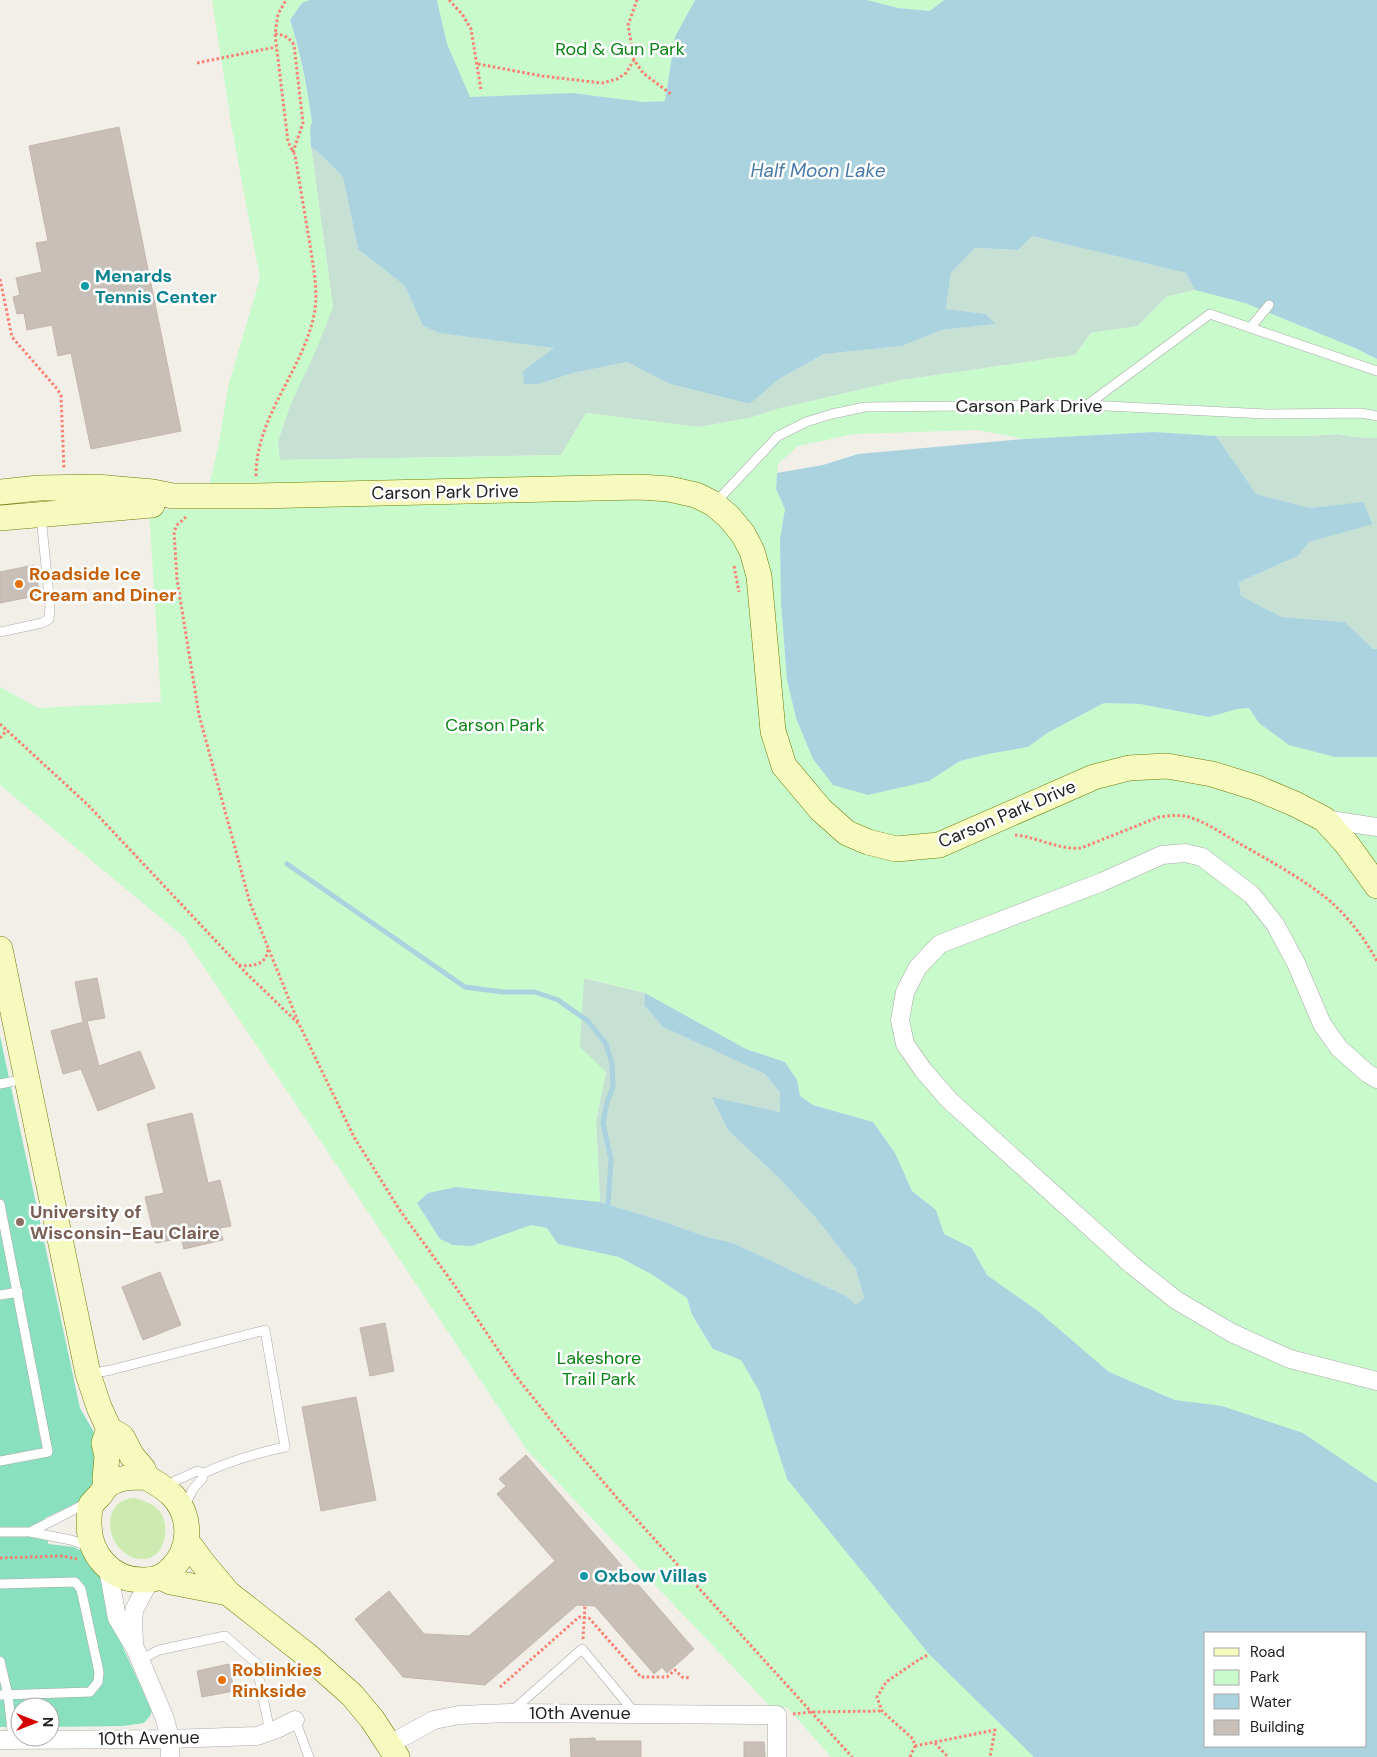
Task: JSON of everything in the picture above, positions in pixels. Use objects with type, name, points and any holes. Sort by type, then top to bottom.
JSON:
[{"type":"street","name":"Carson Park Drive","points":[[0,492],[40,501],[154,505],[173,496],[257,496],[640,487],[669,489],[696,495],[714,504],[729,517],[743,534],[752,551],[761,589],[773,731],[784,766],[821,810],[847,833],[868,842],[896,849],[939,845],[1094,777],[1129,768],[1167,766],[1212,774],[1257,788],[1295,804],[1324,820],[1346,843],[1377,886]]},
{"type":"street","name":"Carson Park Drive","points":[[0,518],[40,501]]},
{"type":"street","points":[[1324,820],[1377,827]]},
{"type":"street","points":[[1377,1079],[1367,1073],[1339,1048],[1322,1024],[1296,964],[1275,924],[1252,895],[1202,857],[1185,853],[1162,855],[1102,882],[940,944],[918,967],[906,992],[900,1020],[905,1044],[923,1070],[949,1100],[1132,1265],[1176,1300],[1232,1333],[1290,1359],[1377,1381]]},
{"type":"street","points":[[0,949],[88,1374],[99,1407],[110,1429],[122,1437],[132,1456],[154,1482],[174,1497],[183,1510],[187,1527],[186,1544],[181,1558],[171,1570],[156,1578],[135,1608],[133,1617],[137,1654]]},
{"type":"street","points":[[108,1485],[105,1479],[107,1456],[104,1442],[110,1429]]},
{"type":"street","points":[[154,1482],[124,1478],[108,1485],[91,1506],[86,1552],[97,1555],[108,1569],[117,1618],[137,1654],[165,1718],[170,1738],[170,1757]]},
{"type":"street","points":[[186,1544],[191,1547],[228,1593],[352,1695],[393,1750]]},
{"type":"street","points":[[108,1569],[134,1580],[156,1578],[228,1593]]},
{"type":"street","name":"10th Avenue","points":[[393,1750],[434,1720],[459,1715],[510,1713],[777,1715]]},
{"type":"street","points":[[777,1715],[777,1757]]},
{"type":"street","name":"10th Avenue","points":[[7,1740],[257,1736],[295,1720]]},
{"type":"lane","points":[[1250,328],[1269,305]]},
{"type":"lane","points":[[1087,405],[1210,314],[1377,371]]},
{"type":"lane","name":"Carson Park Drive","points":[[714,504],[778,436],[806,422],[832,414],[865,408],[1087,405],[1266,414],[1361,413],[1377,416]]},
{"type":"lane","points":[[0,632],[42,624],[49,619],[50,606],[40,501]]},
{"type":"lane","points":[[0,1084],[26,1079]]},
{"type":"lane","points":[[0,1204],[48,1452],[0,1461]]},
{"type":"lane","points":[[0,1295],[18,1292]]},
{"type":"lane","points":[[88,1374],[111,1370],[265,1330],[285,1448],[262,1452],[204,1473],[197,1471],[154,1482]]},
{"type":"lane","points":[[183,1510],[193,1489],[202,1479],[204,1473]]},
{"type":"lane","points":[[30,1532],[83,1505],[91,1506]]},
{"type":"lane","points":[[0,1532],[30,1532],[71,1540],[85,1545],[86,1552]]},
{"type":"lane","points":[[0,1584],[76,1582],[81,1589],[99,1672],[98,1682],[90,1692],[4,1695]]},
{"type":"lane","points":[[137,1654],[225,1636],[256,1662],[270,1732]]},
{"type":"lane","points":[[510,1713],[582,1649],[635,1713]]},
{"type":"lane","points":[[0,1661],[7,1740]]},
{"type":"lane","points":[[295,1720],[309,1757]]},
{"type":"path","points":[[256,484],[256,458],[263,431],[306,340],[315,309],[315,276],[300,183],[293,153],[288,142],[276,47],[275,34],[278,14],[286,0]]},
{"type":"path","points":[[448,0],[462,14],[472,29],[481,90]]},
{"type":"path","points":[[637,0],[628,25],[634,60],[643,73],[671,94]]},
{"type":"path","points":[[275,34],[284,35],[294,45],[304,123],[293,153]]},
{"type":"path","points":[[197,63],[276,47]]},
{"type":"path","points":[[478,64],[542,76],[602,83],[617,79],[626,73],[634,60]]},
{"type":"path","points":[[0,279],[12,337],[58,390],[60,396],[64,470]]},
{"type":"path","points":[[190,515],[181,520],[174,532],[177,580],[199,716],[250,902],[299,1024],[354,1137],[401,1212],[455,1286],[515,1376],[567,1440],[618,1498],[852,1757]]},
{"type":"path","points":[[732,560],[740,602]]},
{"type":"path","points":[[0,724],[88,805],[238,965],[299,1024]]},
{"type":"path","points":[[0,738],[7,730]]},
{"type":"path","points":[[1010,836],[1026,836],[1074,849],[1081,848],[1159,817],[1172,815],[1187,816],[1201,821],[1276,864],[1329,901],[1343,914],[1368,944],[1377,961]]},
{"type":"path","points":[[238,965],[248,967],[264,960],[268,955],[268,948]]},
{"type":"path","points":[[0,1558],[71,1556],[86,1552]]},
{"type":"path","points":[[583,1638],[585,1605]]},
{"type":"path","points":[[910,1757],[915,1746],[913,1738],[882,1711],[876,1697],[886,1682],[929,1654]]},
{"type":"path","points":[[777,1715],[811,1712],[882,1711]]},
{"type":"path","points":[[915,1746],[995,1730],[990,1757]]},
{"type":"path","points":[[935,1742],[948,1757]]},
{"type":"green space","name":"Carson Park","points":[[212,0],[310,0],[302,3],[290,20],[306,83],[312,122],[310,128],[311,147],[333,307],[317,348],[290,406],[278,441],[280,460],[561,455],[586,413],[699,427],[750,418],[777,409],[902,380],[1075,355],[1091,333],[1138,326],[1166,297],[1195,290],[1245,303],[1355,348],[1377,359],[1377,438],[1338,434],[1216,436],[1154,432],[1024,439],[977,430],[855,434],[798,446],[778,464],[776,489],[785,509],[780,539],[781,604],[787,680],[796,718],[813,759],[834,785],[929,781],[960,761],[1028,747],[1047,733],[1104,703],[1140,704],[1209,717],[1237,709],[1249,708],[1259,723],[1335,757],[1377,757],[1377,1483],[1354,1467],[1222,1406],[1175,1400],[1109,1372],[1038,1311],[987,1275],[972,1248],[944,1234],[936,1210],[912,1191],[895,1153],[873,1122],[813,1105],[800,1096],[797,1080],[785,1062],[746,1049],[645,993],[584,978],[580,1047],[606,1072],[596,1121],[600,1202],[457,1187],[472,1246],[531,1225],[547,1228],[558,1244],[619,1257],[651,1274],[687,1298],[692,1316],[713,1349],[741,1359],[759,1391],[787,1479],[1040,1757],[831,1757],[788,1708],[770,1706],[527,1450],[184,937],[0,785],[0,687],[38,708],[161,702],[149,510],[204,508],[219,443],[228,387],[260,278],[232,129]]},
{"type":"green space","name":"Rod & Gun Park","points":[[437,0],[695,0],[675,37],[665,101],[643,102],[572,93],[470,98],[447,44]]},
{"type":"green space","points":[[867,0],[944,0],[930,11],[898,8]]},
{"type":"green space","points":[[311,147],[343,177],[358,249],[405,286],[423,326],[555,348],[523,371],[525,384],[539,384],[573,373],[627,362],[670,384],[750,404],[779,379],[824,354],[902,346],[942,330],[994,324],[986,314],[946,309],[951,273],[975,248],[1018,250],[1032,236],[1186,273],[1195,290],[1166,297],[1138,326],[1091,333],[1075,355],[902,380],[777,409],[750,418],[699,427],[586,413],[561,455],[279,460],[278,441],[290,406],[333,307]]},
{"type":"green space","points":[[1338,434],[1377,438],[1377,649],[1373,649],[1345,622],[1282,617],[1241,596],[1239,582],[1298,556],[1309,542],[1373,523],[1363,503],[1310,508],[1255,494],[1216,436]]},
{"type":"green space","points":[[253,815],[583,978],[645,993],[644,1005],[663,1027],[765,1074],[781,1092],[781,1112],[711,1098],[728,1130],[779,1178],[816,1218],[856,1269],[864,1298],[856,1305],[846,1296],[733,1243],[707,1237],[600,1202],[596,1121],[606,1072]]},
{"type":"green space","name":"University of Wisconsin-Eau Claire","points":[[0,1036],[80,1408],[95,1434],[100,1457],[93,1487],[77,1503],[45,1518],[48,1544],[74,1547],[83,1552],[98,1569],[115,1630],[152,1711],[144,1723],[123,1726],[60,1727],[60,1697],[10,1697],[10,1727],[0,1727]]},
{"type":"green space","points":[[135,1498],[156,1507],[164,1520],[164,1542],[161,1549],[150,1558],[143,1559],[130,1556],[121,1550],[114,1540],[110,1529],[111,1518],[115,1508],[123,1501]]},
{"type":"water","name":"Half Moon Lake","points":[[310,0],[437,0],[447,44],[470,97],[572,93],[643,102],[665,101],[675,37],[695,0],[867,0],[898,8],[930,11],[944,0],[1377,0],[1377,359],[1355,348],[1245,303],[1195,290],[1186,273],[1032,236],[1018,250],[975,248],[951,273],[946,309],[986,314],[995,324],[942,330],[902,346],[824,354],[779,379],[750,404],[670,384],[627,362],[573,373],[539,384],[524,384],[523,371],[554,348],[440,333],[423,326],[405,286],[358,249],[343,177],[311,147],[310,128],[312,122],[308,96],[290,20],[302,3]]},
{"type":"water","points":[[1154,432],[1216,436],[1256,494],[1310,508],[1363,502],[1373,524],[1309,542],[1298,556],[1239,582],[1241,596],[1282,617],[1345,622],[1373,649],[1377,649],[1377,757],[1335,757],[1289,745],[1259,723],[1249,708],[1237,709],[1209,717],[1140,704],[1104,703],[1047,733],[1028,747],[960,761],[929,781],[868,795],[833,785],[813,759],[796,718],[787,680],[781,604],[780,539],[785,509],[776,489],[777,473],[823,465],[858,454],[1024,439]]},
{"type":"water","points":[[645,993],[746,1049],[785,1062],[797,1080],[800,1096],[813,1105],[873,1122],[895,1153],[912,1191],[936,1210],[944,1234],[972,1248],[987,1275],[1038,1311],[1109,1372],[1175,1400],[1222,1406],[1303,1433],[1377,1483],[1377,1757],[1034,1757],[929,1654],[787,1479],[759,1391],[741,1360],[713,1349],[692,1315],[687,1298],[651,1274],[619,1257],[558,1244],[547,1228],[531,1225],[472,1246],[453,1245],[440,1239],[417,1203],[428,1193],[456,1187],[600,1202],[707,1237],[733,1243],[846,1296],[856,1305],[864,1298],[856,1269],[816,1218],[779,1178],[728,1130],[711,1097],[780,1112],[780,1092],[765,1074],[663,1027],[644,1005]]},
{"type":"building","name":"Menards Tennis Center","points":[[119,127],[181,431],[91,449],[71,353],[58,356],[52,325],[27,330],[24,313],[17,314],[13,297],[20,295],[16,278],[42,272],[36,243],[48,241],[29,146]]},
{"type":"building","name":"Roadside Ice Cream and Diner","points":[[34,565],[40,595],[0,603],[0,572]]},
{"type":"building","points":[[97,978],[105,1018],[87,1021],[99,1066],[140,1051],[155,1088],[98,1111],[81,1069],[63,1074],[51,1031],[83,1022],[75,982]]},
{"type":"building","points":[[192,1113],[208,1183],[220,1180],[231,1226],[220,1228],[223,1240],[184,1249],[181,1238],[156,1243],[145,1197],[164,1193],[147,1124]]},
{"type":"building","points":[[160,1272],[181,1325],[143,1340],[122,1287]]},
{"type":"building","points":[[385,1323],[394,1371],[370,1376],[360,1328]]},
{"type":"building","points":[[356,1397],[376,1500],[321,1511],[302,1407]]},
{"type":"building","name":"Oxbow Villas","points":[[526,1455],[694,1649],[667,1673],[662,1667],[654,1674],[595,1606],[577,1605],[485,1685],[403,1677],[355,1619],[389,1591],[424,1634],[469,1636],[555,1561],[497,1494],[506,1486],[499,1479]]},
{"type":"building","points":[[229,1664],[234,1691],[202,1697],[197,1671]]},
{"type":"building","points":[[595,1738],[595,1741],[641,1741],[641,1757],[571,1757],[570,1739]]},
{"type":"building","points":[[744,1742],[764,1742],[765,1757],[744,1757]]},
{"type":"waterway","points":[[287,864],[465,987],[502,992],[535,992],[558,1000],[588,1021],[606,1044],[612,1064],[613,1087],[607,1102],[603,1123],[611,1160],[608,1205]]},
{"type":"place","name":"Menards Tennis Center","points":[[85,286]]},
{"type":"place","name":"Roadside Ice Cream and Diner","points":[[19,584]]},
{"type":"place","name":"University of Wisconsin-Eau Claire","points":[[20,1222]]},
{"type":"place","name":"Oxbow Villas","points":[[584,1576]]},
{"type":"place","name":"Roblinkies Rinkside","points":[[222,1680]]},
{"type":"park label","name":"Lakeshore Trail Park","points":[[599,1368]]}]
